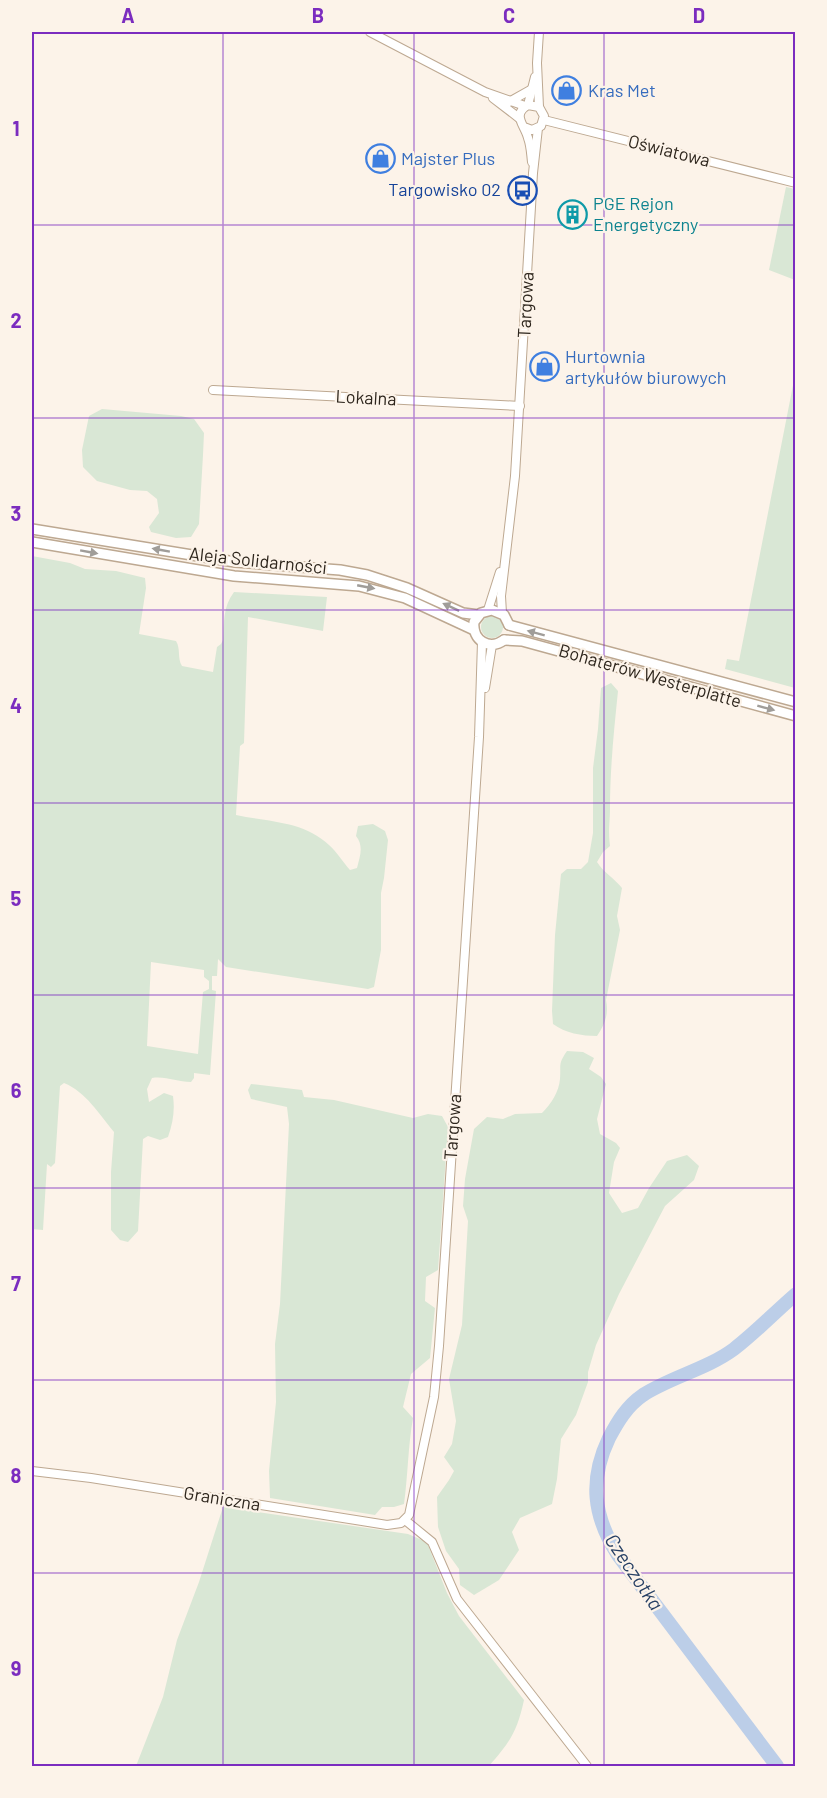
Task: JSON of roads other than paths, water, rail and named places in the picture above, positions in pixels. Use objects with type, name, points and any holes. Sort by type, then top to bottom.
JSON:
[{"type":"main road","name":"Aleja Solidarności","points":[[32,529],[235,562],[340,570],[367,575],[407,588],[464,613],[479,615]]},
{"type":"main road","name":"Aleja Solidarności","points":[[32,542],[234,576],[359,586],[405,598],[474,630]]},
{"type":"main road","points":[[488,610],[502,613],[509,625],[504,640],[487,644],[474,630],[474,622],[479,615],[488,610]]},
{"type":"main road","name":"Bohaterów Westerplatte","points":[[509,625],[795,702]]},
{"type":"main road","name":"Bohaterów Westerplatte","points":[[504,640],[522,640],[795,716]]},
{"type":"street","points":[[370,32],[485,92],[509,102],[539,107]]},
{"type":"street","points":[[485,92],[519,118],[524,127],[532,130],[538,128],[544,120],[539,107],[537,63],[539,32]]},
{"type":"street","points":[[519,118],[520,111],[526,106],[532,89],[537,63]]},
{"type":"street","points":[[509,102],[532,89]]},
{"type":"street","name":"Oświatowa","points":[[544,120],[795,183]]},
{"type":"street","name":"Targowa","points":[[524,127],[529,139],[533,173]]},
{"type":"street","name":"Targowa","points":[[502,613],[501,596],[508,545],[520,406],[533,173],[538,128]]},
{"type":"street","name":"Lokalna","points":[[213,390],[520,406]]},
{"type":"street","name":"Targowa","points":[[488,610],[508,545]]},
{"type":"street","name":"Targowa","points":[[407,1517],[434,1397],[440,1346],[487,644]]},
{"type":"street","name":"Graniczna","points":[[32,1471],[91,1478],[387,1525],[395,1525],[407,1517]]},
{"type":"street","points":[[407,1517],[432,1542],[457,1599],[587,1767]]},
{"type":"waterway","name":"Czeczotka","points":[[777,1766],[618,1555],[603,1526],[596,1483],[598,1469],[609,1438],[619,1420],[632,1404],[654,1389],[734,1349],[796,1294]]},
{"type":"place","name":"Kras Met","points":[[567,91]]},
{"type":"place","name":"Majster Plus","points":[[380,159]]},
{"type":"place","name":"Targowisko 02","points":[[522,190]]},
{"type":"place","name":"PGE Rejon Energetyczny","points":[[572,214]]},
{"type":"place","name":"Hurtownia artykułów biurowych","points":[[544,367]]}]
